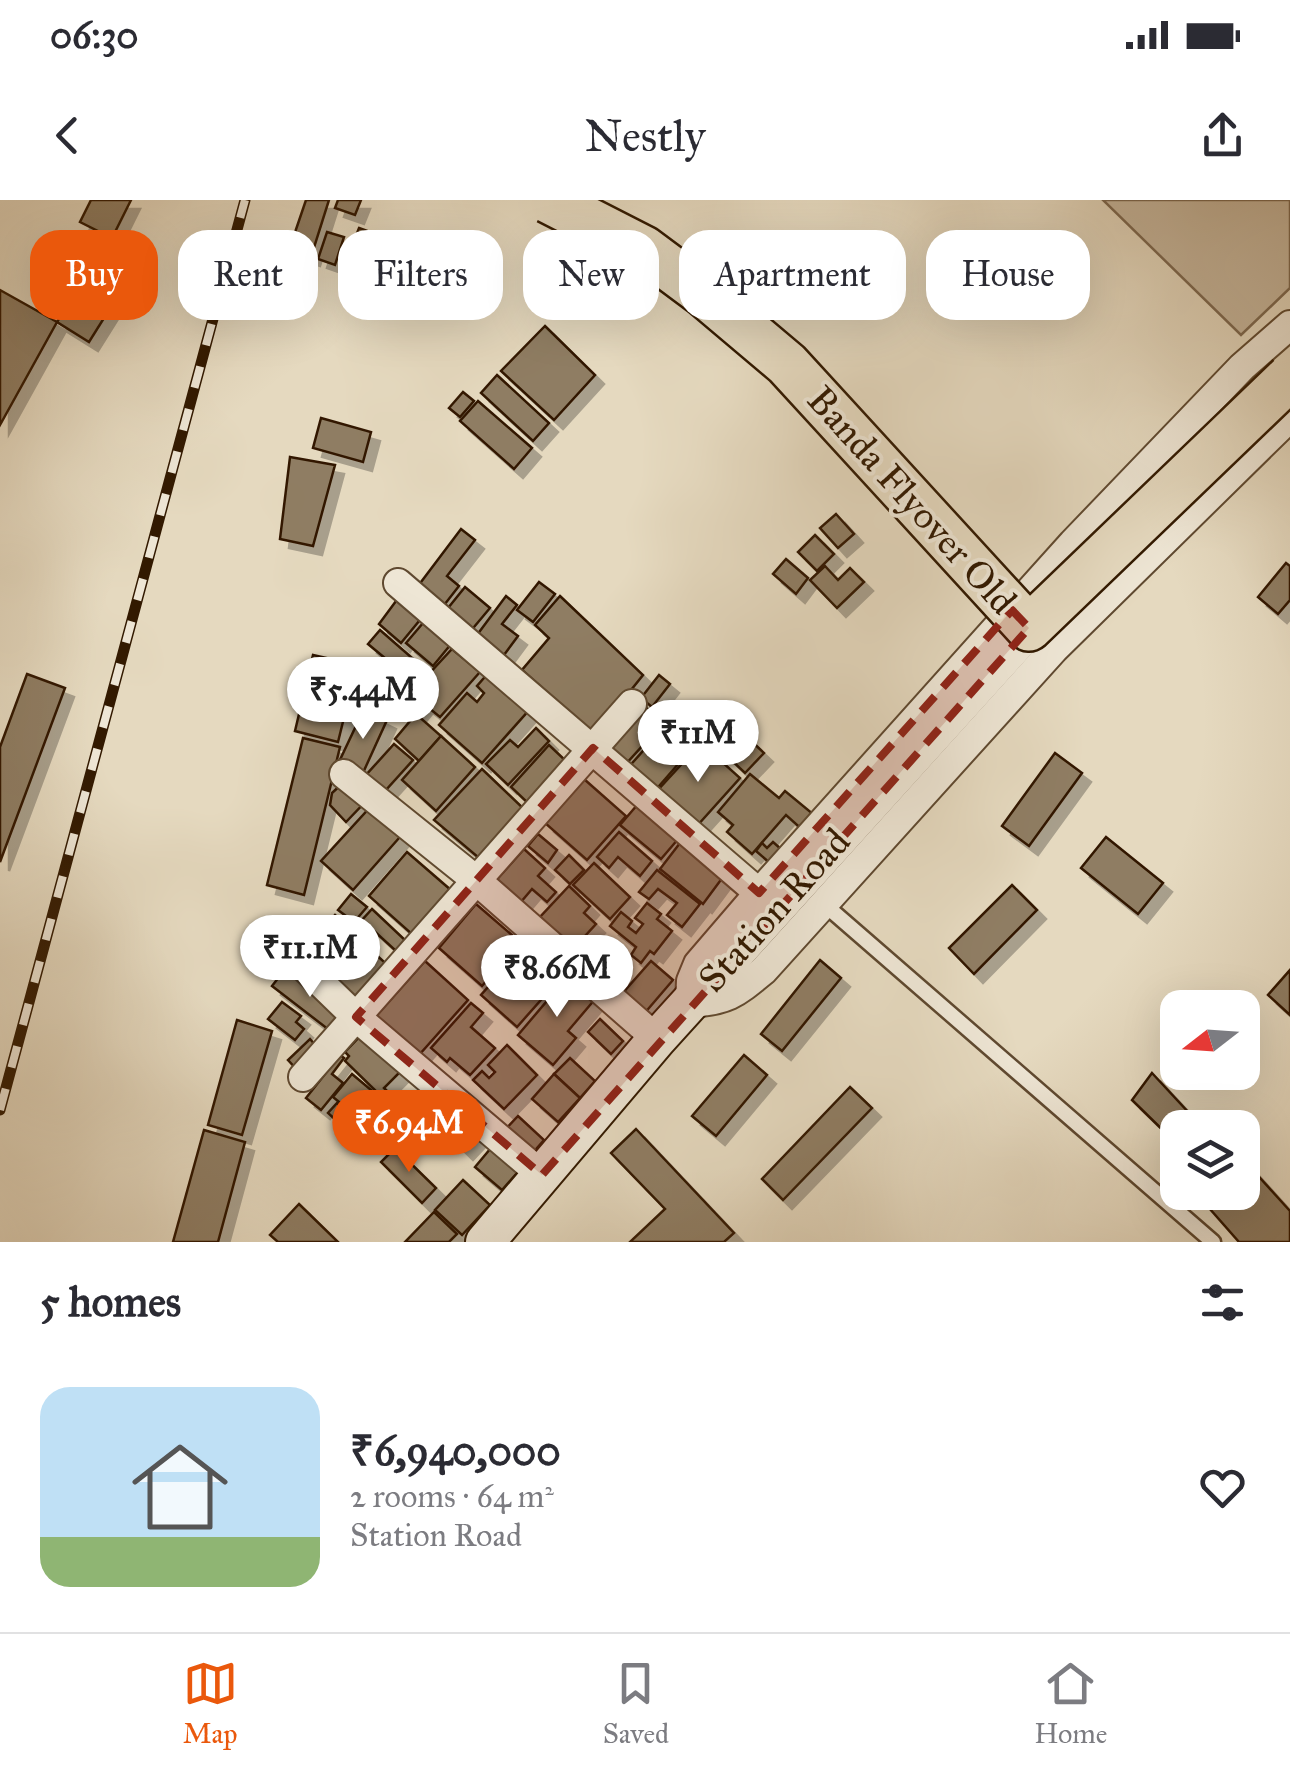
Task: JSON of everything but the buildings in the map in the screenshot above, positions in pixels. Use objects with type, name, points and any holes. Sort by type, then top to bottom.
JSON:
[{"type":"highway","name":"Banda Flyover Old","points":[[548,200],[644,249],[787,364],[1029,628],[1290,376]]},
{"type":"main road","name":"Station Road","points":[[485,1242],[657,1039],[1029,628]]},
{"type":"street","points":[[1290,326],[1242,367],[1074,543],[759,893],[698,964],[691,981],[690,1003],[718,1001],[734,995],[763,971],[1054,649],[1290,417]]},
{"type":"street","points":[[398,582],[759,893]]},
{"type":"street","points":[[303,1077],[632,704]]},
{"type":"street","points":[[344,774],[476,880],[657,1039]]},
{"type":"street","points":[[292,954],[356,1017],[542,1175]]},
{"type":"lane","points":[[824,904],[1212,1242]]},
{"type":"highlighted area","points":[[1012,610],[1029,628],[542,1175],[356,1017],[593,748],[759,893]]},
{"type":"shaded area","points":[[1103,200],[1290,200],[1290,288],[1241,335]]},
{"type":"railway","points":[[0,1110],[245,200]]}]
